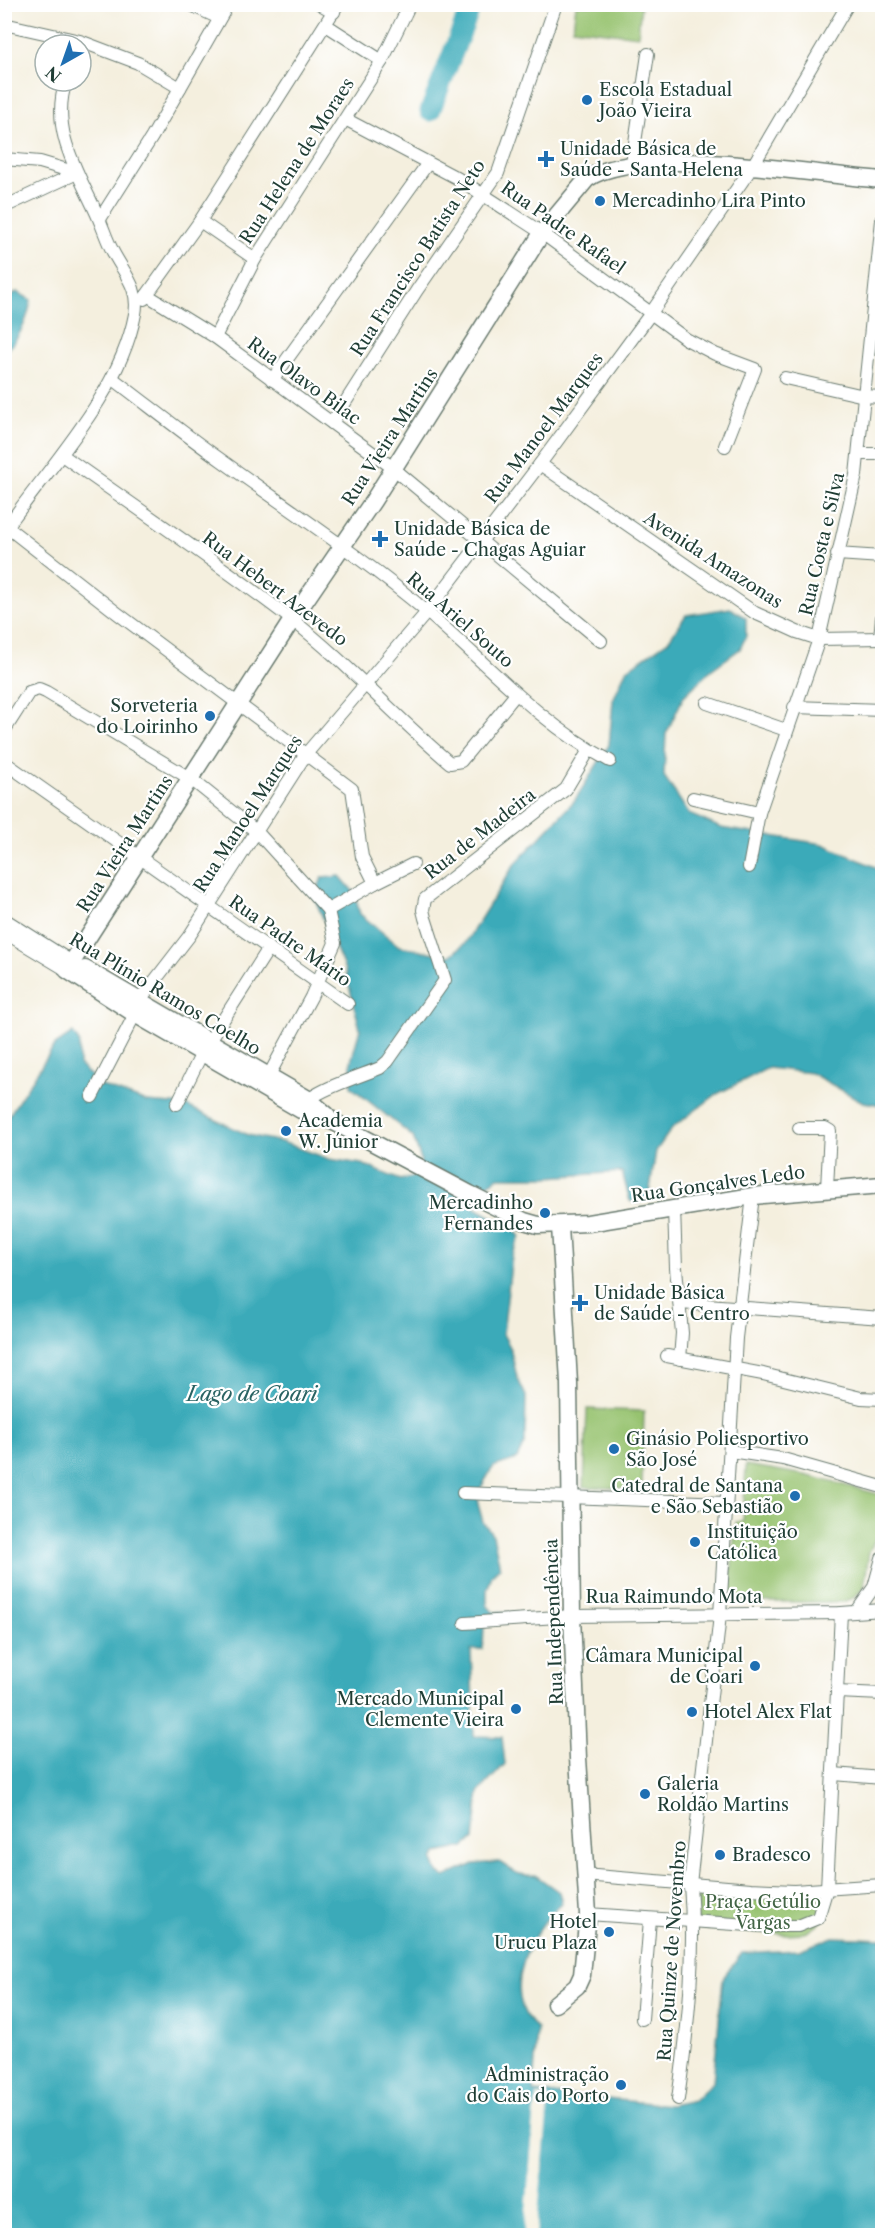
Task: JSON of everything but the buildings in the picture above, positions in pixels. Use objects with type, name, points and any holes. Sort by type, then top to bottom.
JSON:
[{"type":"main road","name":"Rua Vieira Martins","points":[[69,966],[393,468],[542,233],[587,179],[607,168],[632,163],[662,161],[882,180]]},
{"type":"main road","name":"Rua Plínio Ramos Coelho","points":[[69,966],[304,1105]]},
{"type":"main road","name":"Rua Plínio Ramos Coelho","points":[[205,1048],[268,1077],[304,1105]]},
{"type":"main road","name":"Rua Gonçalves Ledo","points":[[304,1105],[524,1221],[560,1226],[753,1196],[882,1185]]},
{"type":"main road","name":"Rua Independência","points":[[555,2004],[577,1986],[582,1975],[588,1914],[584,1875],[572,1616],[569,1383],[560,1226]]},
{"type":"street","points":[[189,4],[219,18]]},
{"type":"street","points":[[100,219],[228,4]]},
{"type":"street","points":[[320,4],[336,8],[200,220],[142,296],[128,342],[112,378],[62,455],[6,529],[352,789],[362,857],[375,883]]},
{"type":"street","name":"Rua Helena de Moraes","points":[[215,337],[255,260],[382,61],[410,4]]},
{"type":"street","name":"Rua Francisco Batista Neto","points":[[332,423],[417,290],[498,173],[556,4]]},
{"type":"street","name":"Rua Manoel Marques","points":[[92,1097],[137,1007],[190,935],[306,754],[364,683],[427,612],[651,313],[752,167],[848,4]]},
{"type":"street","points":[[4,24],[40,33]]},
{"type":"street","points":[[326,26],[382,61]]},
{"type":"street","points":[[93,48],[138,63],[180,88]]},
{"type":"street","points":[[632,163],[648,54]]},
{"type":"street","points":[[64,93],[61,112],[62,134],[112,250],[130,281],[142,296]]},
{"type":"street","name":"Rua Padre Rafael","points":[[346,120],[428,163],[542,233],[686,339],[715,354],[755,369],[725,446]]},
{"type":"street","points":[[4,159],[40,162],[77,173]]},
{"type":"street","points":[[272,380],[428,163]]},
{"type":"street","points":[[4,207],[77,173]]},
{"type":"street","points":[[200,220],[255,260]]},
{"type":"street","name":"Rua Costa e Silva","points":[[749,867],[759,813],[819,639],[860,454],[882,220]]},
{"type":"street","name":"Rua Olavo Bilac","points":[[142,296],[215,337],[393,468],[601,641]]},
{"type":"street","name":"Rua Ariel Souto","points":[[112,378],[219,459],[342,545],[427,612],[516,694],[589,750],[610,761]]},
{"type":"street","points":[[784,378],[864,396],[882,397]]},
{"type":"street","points":[[860,454],[882,454]]},
{"type":"street","name":"Rua Hebert Azevedo","points":[[62,455],[292,620],[364,683],[403,724],[450,763],[455,764],[461,761],[516,694]]},
{"type":"street","name":"Avenida Amazonas","points":[[540,464],[755,613],[819,639],[881,638]]},
{"type":"street","points":[[837,554],[882,557]]},
{"type":"street","points":[[881,638],[882,617]]},
{"type":"street","points":[[4,731],[29,692],[39,690],[46,692],[190,779],[257,832],[328,910],[335,944],[316,982],[311,998],[268,1077]]},
{"type":"street","points":[[707,703],[786,730]]},
{"type":"street","points":[[794,707],[882,710]]},
{"type":"street","name":"Rua de Madeira","points":[[304,1105],[380,1068],[388,1061],[445,980],[423,910],[425,899],[566,789],[589,750]]},
{"type":"street","name":"Rua Padre Mário","points":[[4,762],[348,1004]]},
{"type":"street","points":[[693,798],[759,813]]},
{"type":"street","points":[[328,910],[413,864]]},
{"type":"street","name":"Rua Plínio Ramos Coelho","points":[[4,919],[69,966]]},
{"type":"street","name":"Rua Plínio Ramos Coelho","points":[[4,932],[69,966]]},
{"type":"street","points":[[177,1104],[205,1048],[269,948]]},
{"type":"street","points":[[799,1128],[825,1128],[830,1131],[827,1188]]},
{"type":"street","name":"Rua Quinze de Novembro","points":[[678,2099],[689,2020],[693,1921],[690,1884],[720,1615],[734,1368],[753,1196]]},
{"type":"street","points":[[674,1208],[675,1268],[680,1303],[680,1359]]},
{"type":"street","points":[[680,1303],[882,1318]]},
{"type":"street","points":[[667,1356],[734,1368],[861,1398],[882,1398]]},
{"type":"street","points":[[730,1451],[783,1459],[882,1487]]},
{"type":"street","points":[[463,1493],[570,1495],[725,1503]]},
{"type":"street","points":[[857,1611],[874,1587],[882,1568]]},
{"type":"street","name":"Rua Raimundo Mota","points":[[465,1623],[572,1616],[840,1613],[882,1610]]},
{"type":"street","points":[[588,1914],[798,1926],[818,1918],[827,1888],[840,1613]]},
{"type":"street","points":[[837,1692],[882,1694]]},
{"type":"street","points":[[834,1774],[882,1778]]},
{"type":"street","points":[[584,1875],[794,1891],[882,1885]]},
{"type":"street","points":[[642,2019],[650,1919]]},
{"type":"green space","points":[[576,5],[641,5],[638,36],[573,28]]},
{"type":"green space","name":"Ginásio Poliesportivo São José","points":[[587,1409],[644,1411],[642,1489],[584,1487]]},
{"type":"green space","points":[[746,1465],[805,1475],[882,1495],[880,1530],[869,1552],[864,1588],[853,1598],[842,1602],[728,1602],[736,1522],[743,1522]]},
{"type":"green space","name":"Praça Getúlio Vargas","points":[[698,1889],[819,1895],[821,1922],[805,1933],[785,1934],[696,1928]]},
{"type":"water","points":[[17,292],[31,300],[30,307],[15,341],[5,353],[5,300]]},
{"type":"water","name":"Lago de Coari","points":[[730,608],[746,618],[746,636],[740,649],[711,670],[684,696],[666,734],[664,776],[689,814],[721,828],[823,844],[882,870],[882,1105],[863,1102],[811,1073],[768,1068],[717,1094],[672,1128],[656,1151],[649,1195],[639,1203],[630,1201],[622,1172],[548,1177],[499,1177],[475,1193],[474,1207],[510,1227],[520,1236],[512,1256],[503,1334],[510,1347],[517,1377],[526,1396],[525,1442],[517,1459],[493,1467],[480,1489],[478,1504],[483,1522],[493,1535],[500,1567],[492,1575],[487,1590],[487,1605],[493,1612],[518,1614],[484,1626],[483,1649],[471,1650],[474,1736],[502,1737],[505,1764],[479,1792],[474,1839],[464,1847],[437,1853],[433,1860],[438,1873],[445,1877],[474,1864],[499,1862],[519,1874],[535,1875],[559,1892],[562,1903],[550,1915],[530,1946],[523,1963],[520,1981],[520,1998],[526,2015],[537,2029],[533,2092],[670,2105],[694,2100],[713,2082],[723,1978],[742,1953],[799,1950],[833,1937],[882,1939],[882,2235],[5,2235],[4,1123],[55,1045],[73,1033],[79,1042],[79,1065],[102,1086],[147,1102],[185,1105],[248,1135],[282,1142],[329,1159],[362,1164],[400,1180],[415,1176],[421,1160],[413,1137],[351,1087],[351,1061],[360,1029],[345,970],[314,897],[322,878],[340,876],[354,892],[360,914],[399,946],[450,956],[466,942],[514,865],[575,800],[609,745],[613,700],[626,670],[668,641],[686,615]]},
{"type":"pier","points":[[536,2095],[549,2097],[536,2235],[524,2235]]},
{"type":"waterway","points":[[430,111],[472,4]]},
{"type":"place","name":"Escola Estadual João Vieira","points":[[587,100]]},
{"type":"place","name":"Unidade Básica de Saúde - Santa Helena","points":[[546,159]]},
{"type":"place","name":"Mercadinho Lira Pinto","points":[[600,201]]},
{"type":"place","name":"Unidade Básica de Saúde - Chagas Aguiar","points":[[380,539]]},
{"type":"place","name":"Sorveteria do Loirinho","points":[[210,716]]},
{"type":"place","name":"Academia W. Júnior","points":[[286,1131]]},
{"type":"place","name":"Mercadinho Fernandes","points":[[545,1213]]},
{"type":"place","name":"Unidade Básica de Saúde - Centro","points":[[580,1303]]},
{"type":"place","name":"Ginásio Poliesportivo São José","points":[[614,1449]]},
{"type":"place","name":"Catedral de Santana e São Sebastião","points":[[795,1496]]},
{"type":"place","name":"Instituição Católica","points":[[695,1542]]},
{"type":"place","name":"Câmara Municipal de Coari","points":[[755,1666]]},
{"type":"place","name":"Mercado Municipal Clemente Vieira","points":[[516,1709]]},
{"type":"place","name":"Hotel Alex Flat","points":[[692,1712]]},
{"type":"place","name":"Galeria Roldão Martins","points":[[645,1794]]},
{"type":"place","name":"Bradesco","points":[[720,1855]]},
{"type":"place","name":"Hotel Urucu Plaza","points":[[609,1932]]},
{"type":"place","name":"Administração do Cais do Porto","points":[[621,2085]]}]
